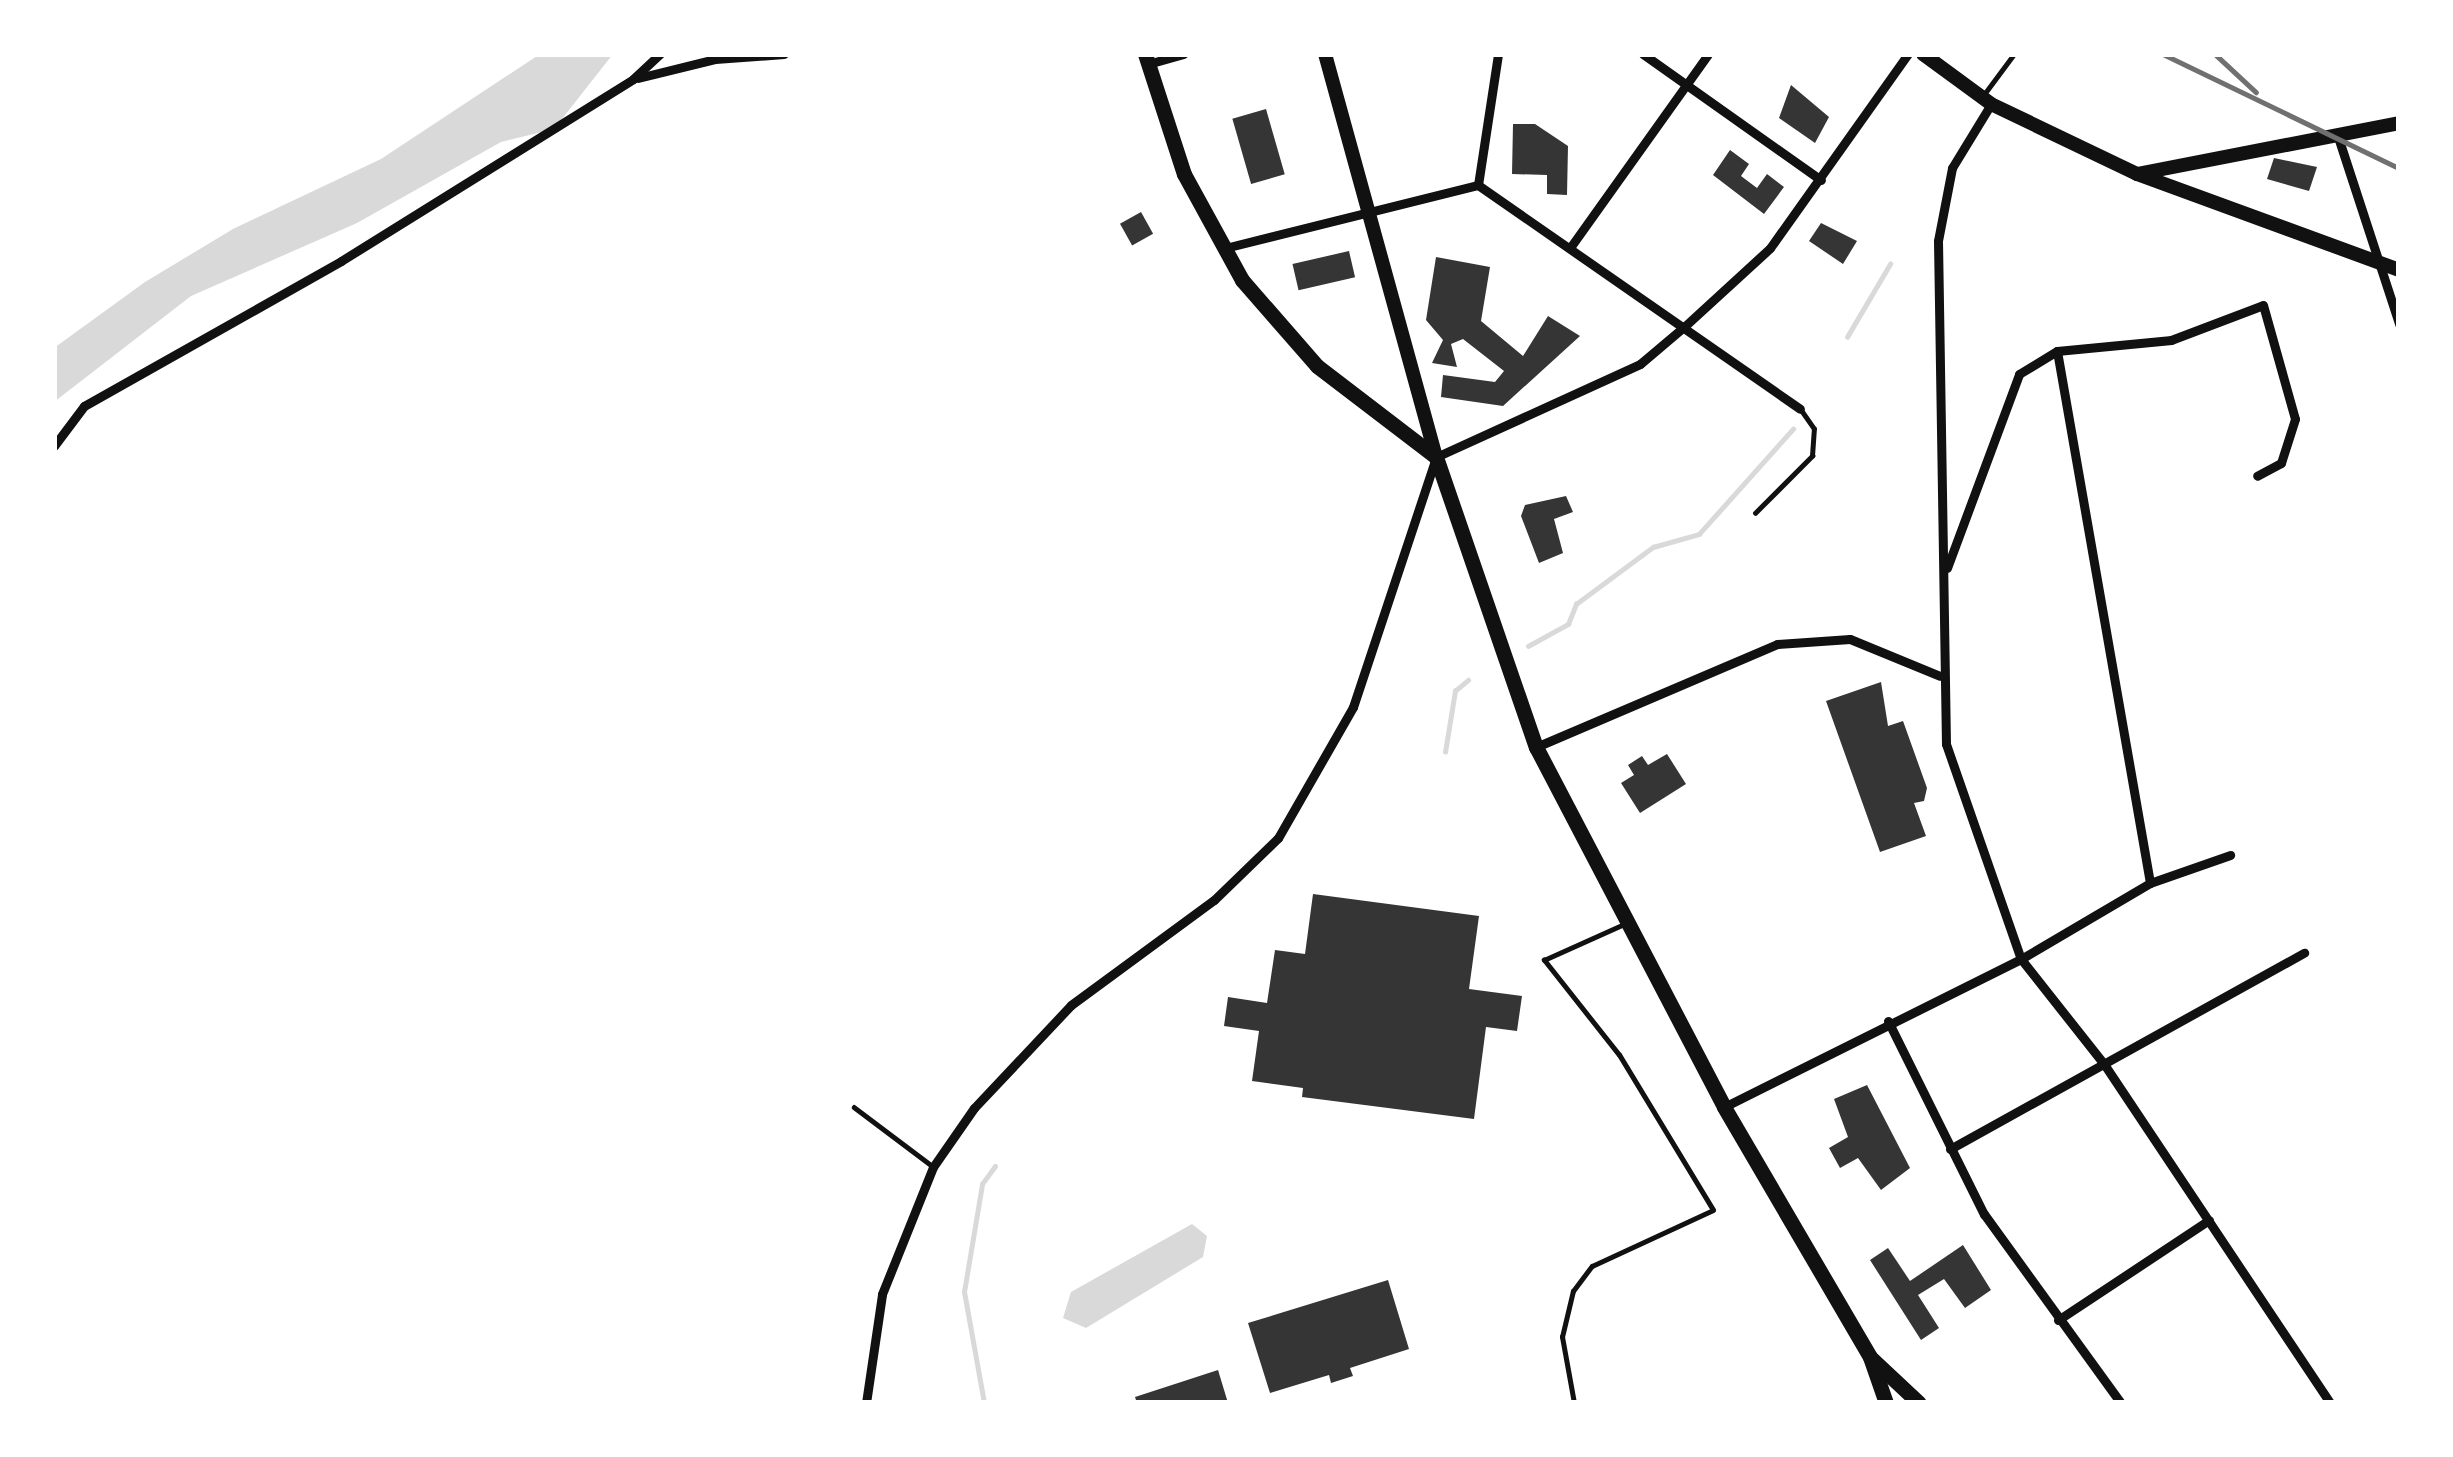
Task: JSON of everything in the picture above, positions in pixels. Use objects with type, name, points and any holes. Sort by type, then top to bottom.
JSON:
[{"type":"main road","points":[[1325,54],[1436,457],[1536,747],[1724,1107],[1870,1357],[1886,1403]]},
{"type":"main road","points":[[1922,54],[1986,100],[2137,174],[2399,270]]},
{"type":"main road","points":[[1147,59],[1184,174],[1222,249],[1317,366],[1436,457]]},
{"type":"main road","points":[[2137,174],[2339,140],[2399,123]]},
{"type":"main road","points":[[1870,1357],[1919,1403]]},
{"type":"street","points":[[54,446],[84,406],[341,261],[633,79],[661,54]]},
{"type":"street","points":[[633,79],[716,59],[784,54]]},
{"type":"street","points":[[1147,59],[1184,54]]},
{"type":"street","points":[[1478,184],[1498,54]]},
{"type":"street","points":[[1643,54],[1821,181]]},
{"type":"street","points":[[1572,245],[1708,54]]},
{"type":"street","points":[[866,1403],[882,1294],[933,1167],[974,1108],[1071,1005],[1214,900],[1278,838],[1353,707],[1436,457],[1640,364],[1685,326],[1770,248],[1908,54]]},
{"type":"street","points":[[1986,100],[1952,168],[1937,241],[1945,573],[1940,676],[1946,744],[2021,958],[2104,1064],[2330,1403]]},
{"type":"street","points":[[2339,140],[2399,324]]},
{"type":"street","points":[[1222,249],[1370,207],[1478,184],[1572,245],[1800,409]]},
{"type":"street","points":[[1945,573],[2019,374],[2057,351],[2171,340],[2263,305],[2295,418],[2282,463],[2257,476]]},
{"type":"street","points":[[2057,351],[2150,883]]},
{"type":"street","points":[[1536,747],[1777,644],[1850,639],[1940,676]]},
{"type":"street","points":[[1724,1107],[2021,958],[2150,883],[2230,855]]},
{"type":"street","points":[[1950,1149],[2304,953]]},
{"type":"street","points":[[1888,1022],[1984,1214],[2121,1403]]},
{"type":"street","points":[[2058,1320],[2209,1220]]},
{"type":"lane","points":[[1986,100],[2014,54]]},
{"type":"lane","points":[[1755,513],[1811,456],[1814,429],[1800,409]]},
{"type":"lane","points":[[1574,1403],[1562,1336],[1573,1291],[1592,1267],[1713,1210],[1619,1055],[1544,960],[1628,922]]},
{"type":"lane","points":[[854,1107],[933,1167]]},
{"type":"shaded area","points":[[540,54],[613,54],[554,129],[501,142],[357,223],[191,296],[54,402],[54,348],[145,282],[233,229],[381,159]]},
{"type":"shaded area","points":[[1192,1224],[1207,1236],[1203,1257],[1086,1328],[1063,1318],[1071,1292]]},
{"type":"building","points":[[1791,85],[1829,117],[1815,143],[1779,118]]},
{"type":"building","points":[[1266,109],[1285,174],[1251,184],[1232,119]]},
{"type":"building","points":[[1513,124],[1535,124],[1568,146],[1567,195],[1547,194],[1547,175],[1512,174]]},
{"type":"building","points":[[1730,150],[1749,164],[1741,176],[1757,188],[1767,174],[1784,187],[1764,214],[1713,175]]},
{"type":"building","points":[[2274,158],[2317,167],[2309,191],[2267,179]]},
{"type":"building","points":[[1141,212],[1153,234],[1132,246],[1120,224]]},
{"type":"building","points":[[1821,223],[1857,241],[1843,264],[1809,241]]},
{"type":"building","points":[[1349,251],[1355,277],[1299,290],[1292,264]]},
{"type":"building","points":[[1436,257],[1490,267],[1481,321],[1523,356],[1548,316],[1580,336],[1503,406],[1441,397],[1443,375],[1495,382],[1504,371],[1463,339],[1451,344],[1457,367],[1432,363],[1443,340],[1426,320]]},
{"type":"building","points":[[1566,496],[1573,512],[1554,519],[1563,553],[1539,563],[1521,516],[1525,505]]},
{"type":"building","points":[[1881,682],[1888,726],[1903,721],[1927,788],[1924,801],[1914,803],[1926,836],[1880,852],[1826,701]]},
{"type":"building","points":[[1667,754],[1686,784],[1640,813],[1621,783],[1634,775],[1628,765],[1642,756],[1648,765]]},
{"type":"building","points":[[1313,894],[1479,916],[1469,989],[1522,996],[1517,1031],[1486,1027],[1474,1119],[1302,1097],[1303,1088],[1252,1081],[1259,1031],[1224,1026],[1228,997],[1267,1003],[1275,950],[1305,954]]},
{"type":"building","points":[[1867,1085],[1910,1168],[1881,1190],[1858,1158],[1840,1168],[1829,1148],[1848,1137],[1834,1099]]},
{"type":"building","points":[[1963,1245],[1991,1290],[1965,1308],[1944,1279],[1918,1295],[1939,1328],[1921,1340],[1870,1260],[1888,1248],[1910,1281]]},
{"type":"building","points":[[1388,1280],[1409,1349],[1350,1368],[1353,1376],[1331,1383],[1329,1375],[1270,1393],[1248,1323]]},
{"type":"building","points":[[1218,1370],[1228,1403],[1137,1403],[1135,1397]]},
{"type":"waterway","points":[[1847,337],[1890,264]]},
{"type":"waterway","points":[[1528,646],[1568,624],[1576,604],[1653,547],[1699,534],[1793,429]]},
{"type":"waterway","points":[[1445,752],[1455,691],[1468,680]]},
{"type":"waterway","points":[[984,1403],[964,1292],[982,1184],[995,1166]]},
{"type":"railway","points":[[2163,54],[2399,168]]},
{"type":"railway","points":[[2215,54],[2256,92]]}]
